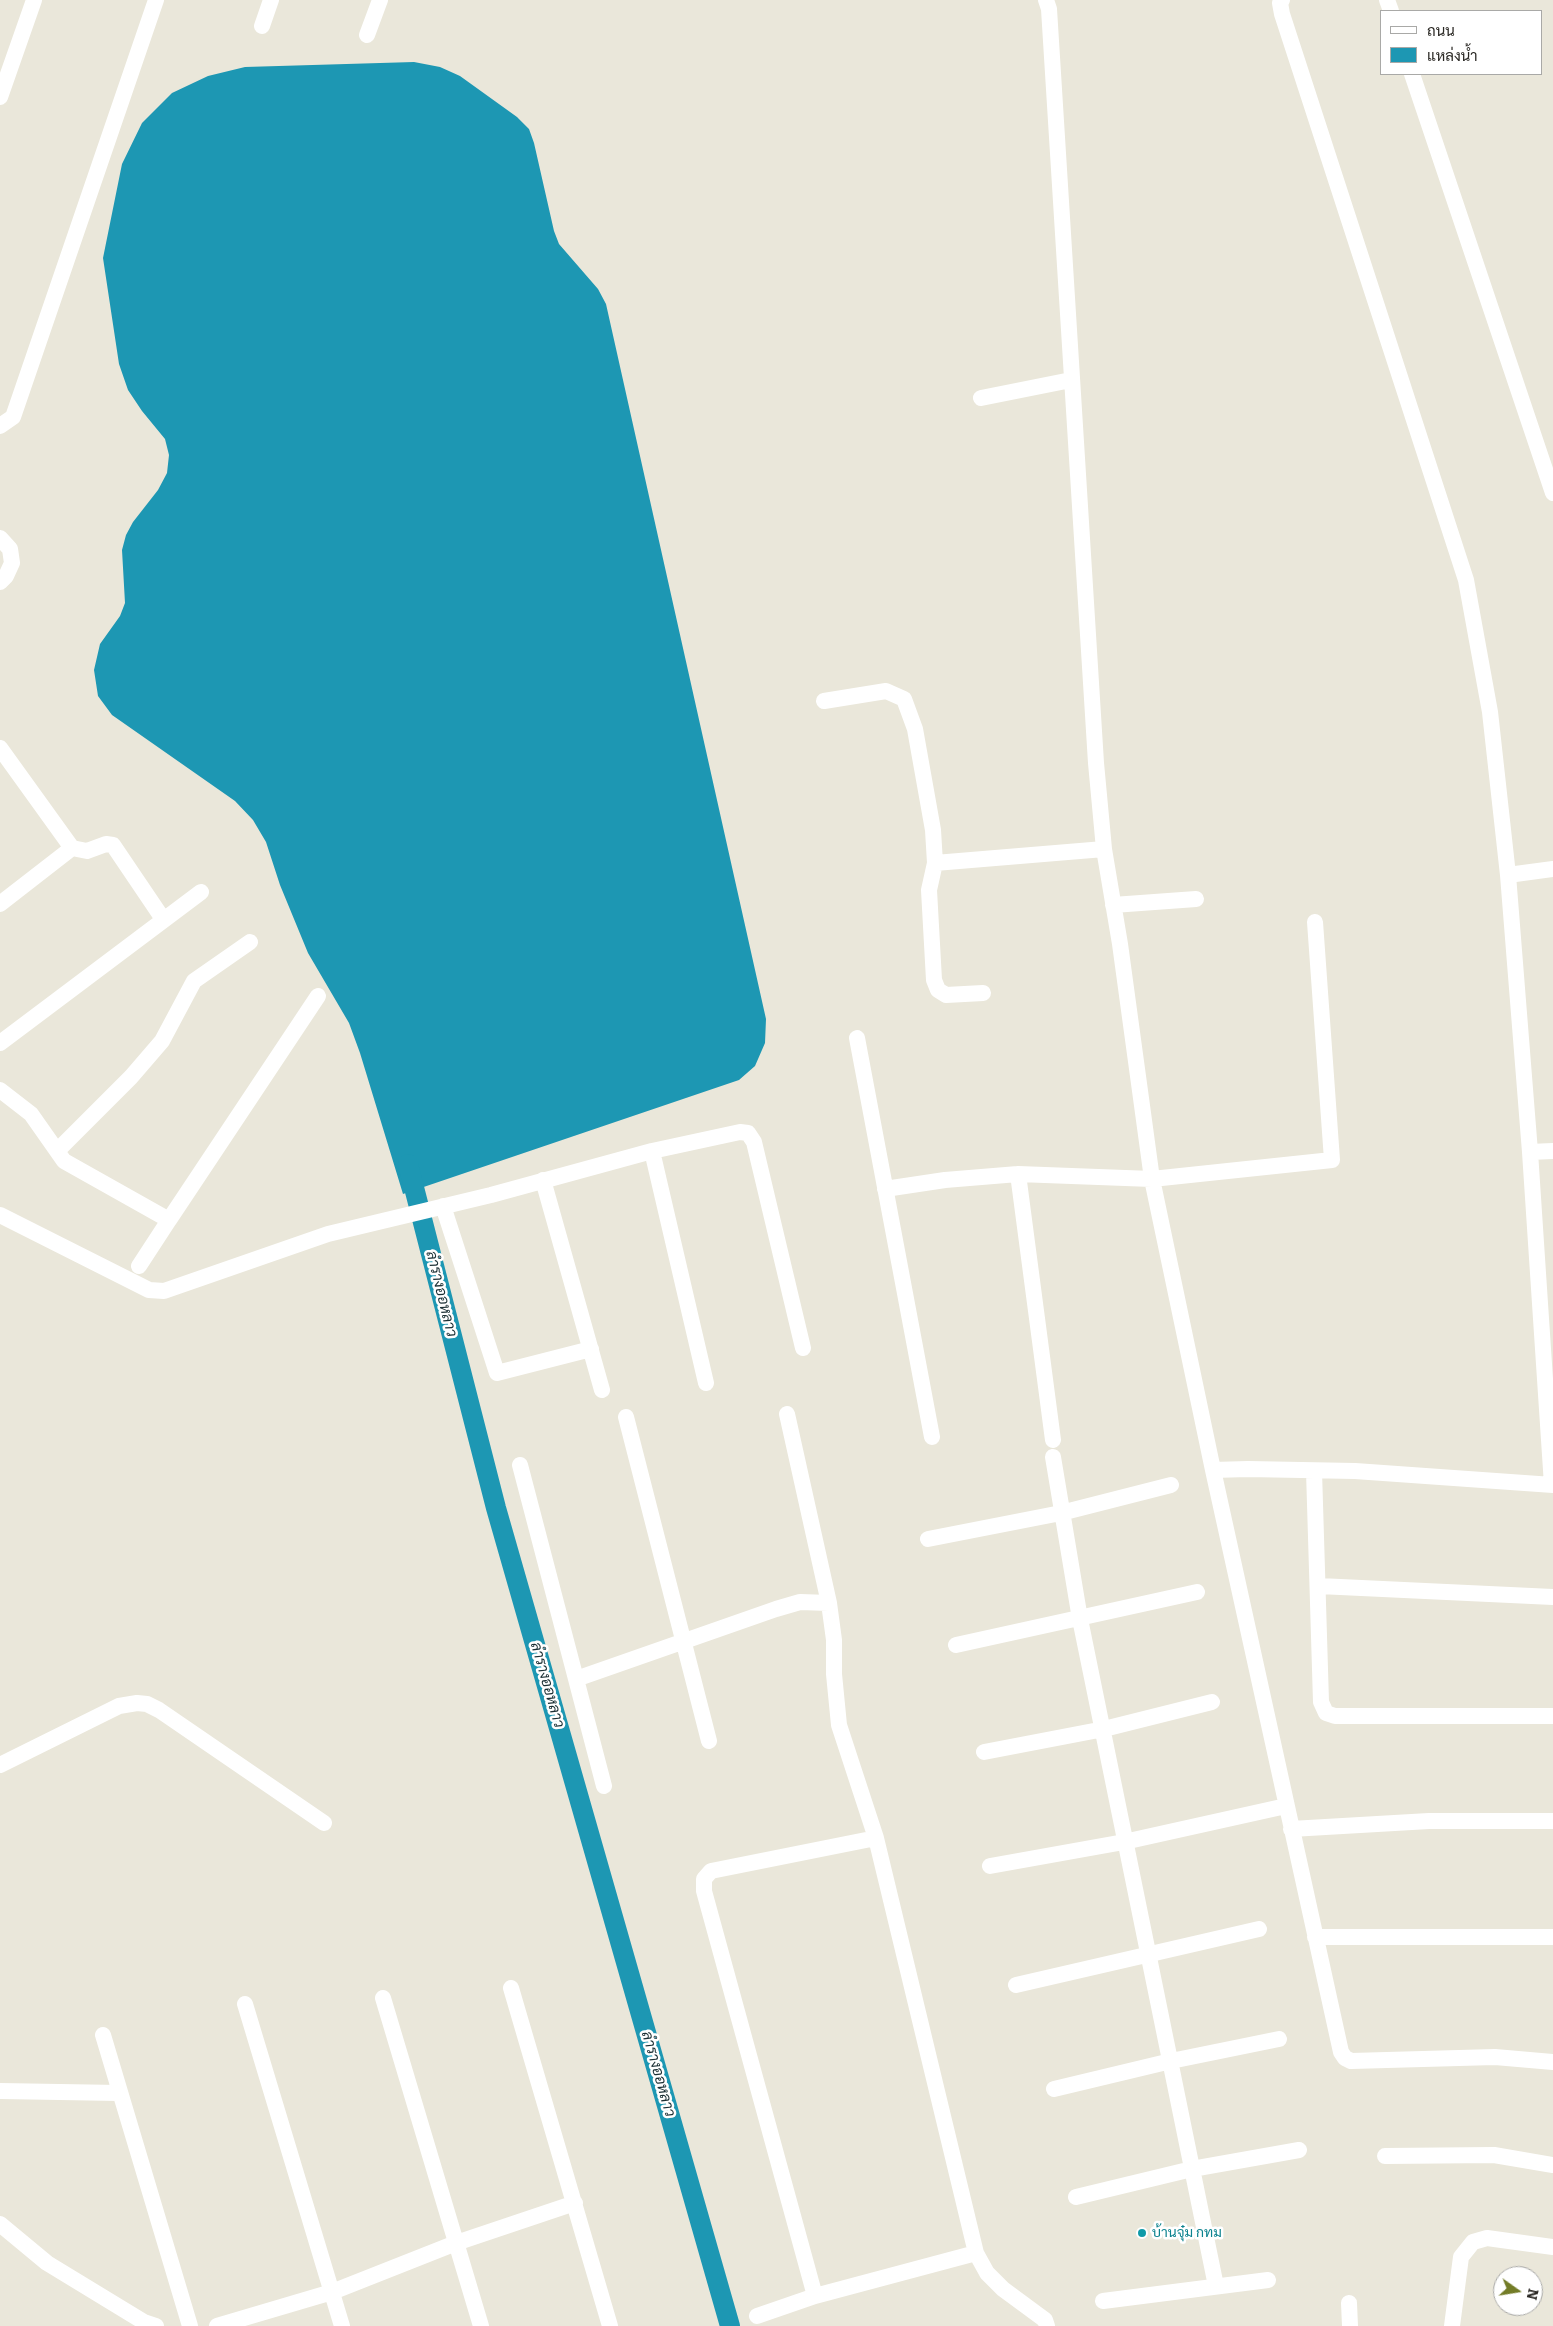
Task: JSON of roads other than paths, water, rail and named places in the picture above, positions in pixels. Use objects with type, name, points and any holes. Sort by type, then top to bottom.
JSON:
[{"type":"street","points":[[0,97],[34,0]]},
{"type":"street","points":[[0,426],[13,417],[156,0]]},
{"type":"street","points":[[262,26],[271,0]]},
{"type":"street","points":[[368,35],[380,0]]},
{"type":"street","points":[[1046,0],[1049,9],[1096,763],[1104,849],[1152,1179],[1213,1470],[1341,2052],[1345,2058],[1351,2061],[1495,2057],[1553,2062]]},
{"type":"street","points":[[1213,1470],[1355,1471],[1552,1485],[1545,1262],[1530,1152],[1508,875],[1490,712],[1466,580],[1282,14],[1280,3],[1282,0]]},
{"type":"street","points":[[1412,75],[1553,493]]},
{"type":"street","points":[[981,398],[1072,380]]},
{"type":"street","points":[[0,538],[10,549],[12,563],[6,576],[0,582]]},
{"type":"street","points":[[824,701],[886,691],[904,699],[915,729],[934,830],[935,863],[929,890],[934,980],[938,990],[946,995],[983,993]]},
{"type":"street","points":[[3,758],[72,848],[87,851],[106,844],[113,845],[163,919]]},
{"type":"street","points":[[0,904],[72,848]]},
{"type":"street","points":[[935,863],[1104,849]]},
{"type":"street","points":[[1508,875],[1553,869]]},
{"type":"street","points":[[0,1043],[201,892]]},
{"type":"street","points":[[1113,905],[1196,899]]},
{"type":"street","points":[[885,1189],[945,1180],[1018,1174],[1152,1179],[1332,1160],[1315,922]]},
{"type":"street","points":[[57,1151],[132,1077],[162,1041],[194,981],[250,942]]},
{"type":"street","points":[[139,1266],[318,996]]},
{"type":"street","points":[[857,1038],[932,1437]]},
{"type":"street","points":[[0,1090],[31,1114],[64,1161],[169,1220]]},
{"type":"street","points":[[0,1215],[149,1290],[164,1291],[328,1234],[652,1151],[740,1132],[748,1133],[754,1142],[803,1348]]},
{"type":"street","points":[[652,1151],[706,1382]]},
{"type":"street","points":[[1530,1152],[1553,1151]]},
{"type":"street","points":[[1018,1174],[1053,1440]]},
{"type":"street","points":[[543,1180],[602,1390]]},
{"type":"street","points":[[443,1206],[497,1373],[591,1349]]},
{"type":"street","points":[[787,1414],[829,1603],[834,1640],[834,1674],[839,1725],[876,1838],[976,2253],[987,2273],[1003,2289],[1045,2320],[1047,2326]]},
{"type":"street","points":[[626,1417],[682,1642],[709,1741]]},
{"type":"street","points":[[1053,1457],[1080,1619],[1104,1729],[1124,1842],[1171,2061],[1216,2286]]},
{"type":"street","points":[[520,1465],[604,1786]]},
{"type":"street","points":[[1314,1472],[1319,1586],[1321,1702],[1326,1713],[1335,1716],[1553,1716]]},
{"type":"street","points":[[928,1539],[1061,1513],[1171,1485]]},
{"type":"street","points":[[1319,1586],[1553,1597]]},
{"type":"street","points":[[956,1645],[1197,1592]]},
{"type":"street","points":[[576,1679],[792,1604],[800,1602],[829,1603]]},
{"type":"street","points":[[984,1752],[1104,1729],[1212,1702]]},
{"type":"street","points":[[0,1765],[119,1706],[137,1703],[148,1704],[324,1823]]},
{"type":"street","points":[[990,1866],[1124,1842],[1286,1806]]},
{"type":"street","points":[[1291,1829],[1429,1822],[1553,1821]]},
{"type":"street","points":[[815,2296],[704,1891],[704,1879],[711,1871],[876,1838]]},
{"type":"street","points":[[1016,1985],[1259,1929]]},
{"type":"street","points":[[1315,1937],[1553,1937]]},
{"type":"street","points":[[511,1988],[610,2326]]},
{"type":"street","points":[[383,1998],[481,2326]]},
{"type":"street","points":[[245,2004],[342,2326]]},
{"type":"street","points":[[103,2035],[190,2326]]},
{"type":"street","points":[[1054,2089],[1171,2061],[1279,2039]]},
{"type":"street","points":[[0,2091],[120,2093]]},
{"type":"street","points":[[1076,2197],[1192,2169],[1299,2150]]},
{"type":"street","points":[[1385,2156],[1494,2155],[1553,2165]]},
{"type":"street","points":[[217,2326],[332,2292],[456,2243],[575,2203]]},
{"type":"street","points":[[0,2224],[47,2263],[144,2322],[156,2326]]},
{"type":"street","points":[[1452,2326],[1461,2258],[1472,2242],[1487,2238],[1553,2247]]},
{"type":"street","points":[[757,2316],[815,2296],[976,2253]]},
{"type":"street","points":[[1103,2301],[1268,2280]]},
{"type":"street","points":[[1349,2303],[1350,2326]]},
{"type":"water","points":[[414,62],[440,67],[460,76],[517,117],[529,129],[534,143],[554,231],[559,244],[598,289],[606,304],[766,1019],[765,1043],[755,1066],[739,1080],[403,1194],[349,1023],[308,953],[280,885],[266,842],[253,820],[235,801],[112,715],[98,696],[94,670],[100,644],[120,616],[125,603],[122,550],[126,535],[133,522],[158,490],[167,473],[169,455],[165,439],[128,390],[119,364],[103,258],[122,164],[142,123],[172,93],[208,76],[245,67]]},
{"type":"waterway","name":"ลำรางออหลาว","points":[[408,1164],[496,1508],[730,2326]]},
{"type":"place","name":"บ้านจุ๋ม กทม","points":[[1142,2233]]}]
